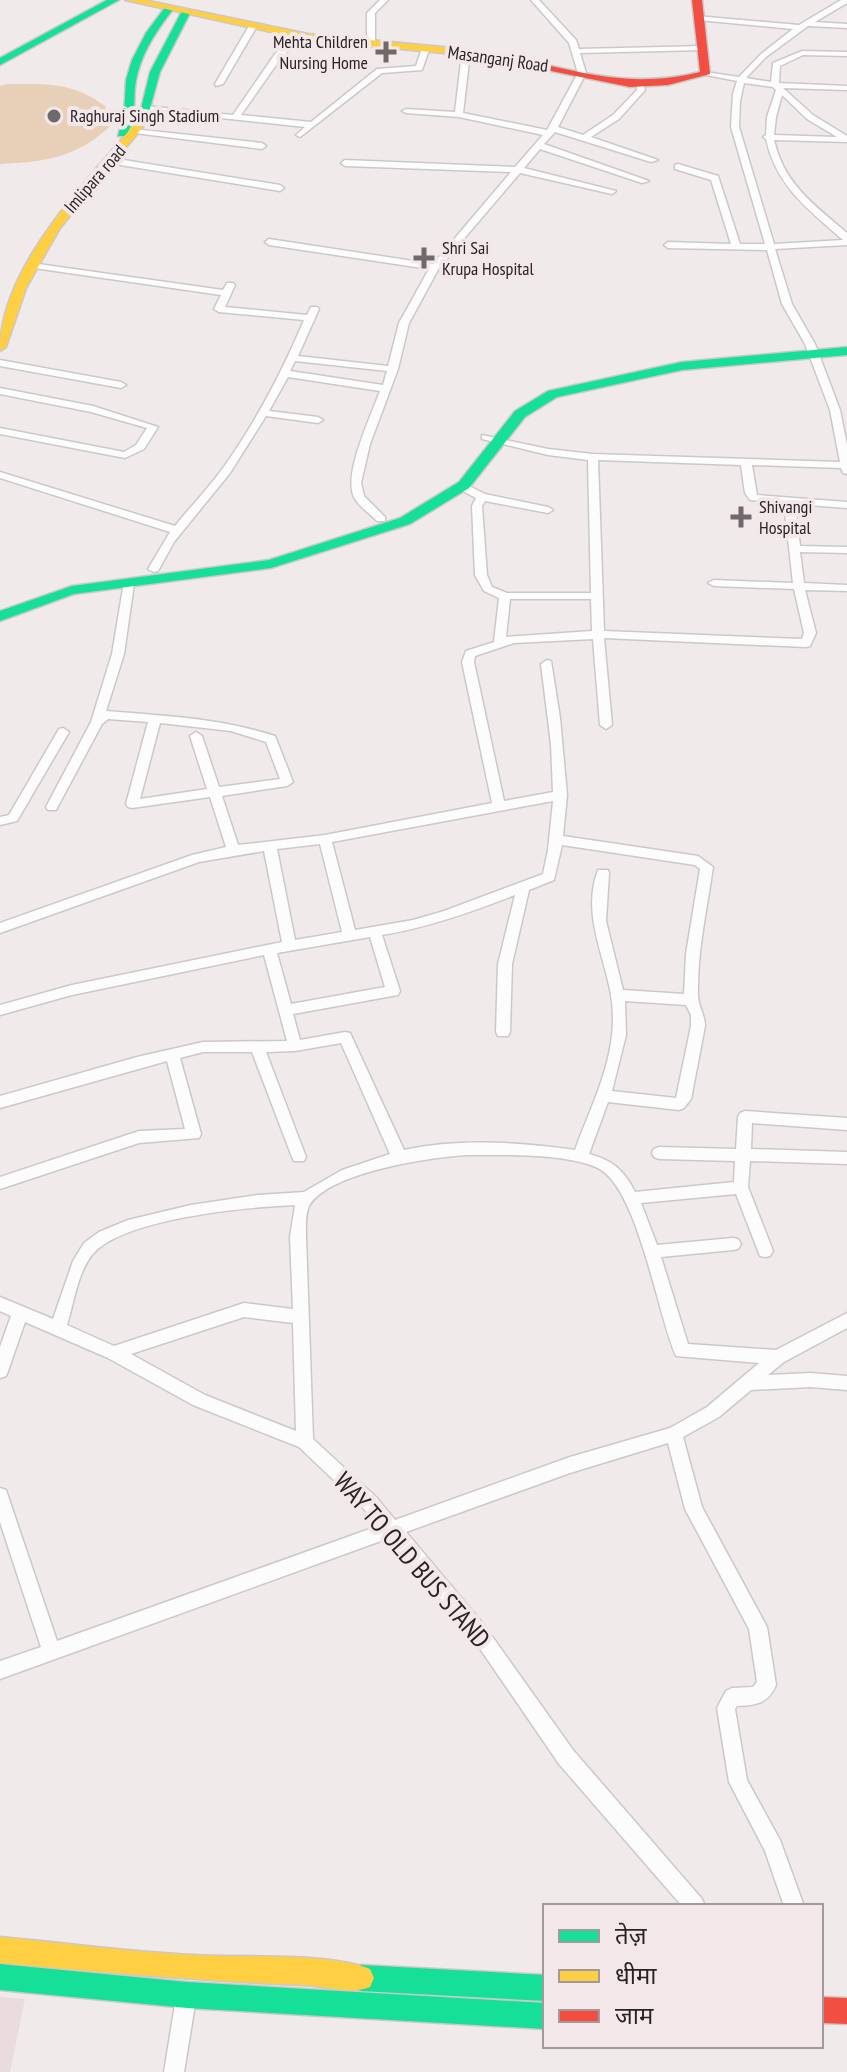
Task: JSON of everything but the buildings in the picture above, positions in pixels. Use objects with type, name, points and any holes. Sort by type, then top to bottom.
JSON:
[{"type":"street","points":[[0,54],[101,0]]},
{"type":"street","points":[[0,62],[114,0]]},
{"type":"street","name":"Masanganj Road","points":[[130,0],[177,6],[300,35],[533,60],[640,84],[705,74],[741,79],[777,88],[847,140]]},
{"type":"street","points":[[371,45],[370,17],[384,0]]},
{"type":"street","points":[[381,519],[359,497],[356,483],[365,444],[393,369],[404,323],[435,267],[484,205],[540,146],[582,73],[577,51],[535,0]]},
{"type":"street","points":[[493,439],[548,452],[593,457],[846,468],[835,410],[812,348],[787,304],[735,127],[741,79],[806,26],[846,0]]},
{"type":"street","name":"Imlipara road","points":[[0,347],[20,288],[65,214],[111,161],[146,108],[177,6]]},
{"type":"street","name":"Imlipara road","points":[[0,307],[18,267],[44,226],[132,130],[130,82],[147,35],[177,6]]},
{"type":"street","points":[[705,74],[698,9],[806,26],[847,26]]},
{"type":"street","points":[[219,84],[253,26]]},
{"type":"street","points":[[236,116],[278,56],[300,35]]},
{"type":"street","points":[[577,51],[703,48]]},
{"type":"street","points":[[300,135],[380,71],[419,68],[425,50]]},
{"type":"street","points":[[459,115],[466,53]]},
{"type":"street","points":[[847,54],[792,55],[776,65],[777,88],[767,137],[780,175],[847,240]]},
{"type":"street","points":[[584,138],[616,117],[641,90],[640,84]]},
{"type":"street","points":[[777,88],[847,88]]},
{"type":"street","points":[[146,108],[311,125]]},
{"type":"street","points":[[406,111],[459,115],[550,131],[654,160]]},
{"type":"street","points":[[132,130],[262,146]]},
{"type":"street","points":[[767,137],[847,140]]},
{"type":"street","points":[[540,146],[645,181]]},
{"type":"street","points":[[111,161],[280,188]]},
{"type":"street","points":[[345,163],[520,170],[612,191]]},
{"type":"street","points":[[678,167],[715,178],[737,247]]},
{"type":"street","points":[[668,245],[772,247],[847,240]]},
{"type":"street","points":[[269,242],[435,267]]},
{"type":"street","points":[[34,265],[228,289],[219,309],[312,314],[293,358],[263,413],[224,473],[176,530],[154,569]]},
{"type":"street","points":[[0,616],[54,594],[221,573],[313,553],[405,521],[461,486],[519,407],[541,390],[615,372],[847,344]]},
{"type":"street","points":[[812,348],[847,351]]},
{"type":"street","points":[[293,358],[393,369]]},
{"type":"street","points":[[0,363],[121,385]]},
{"type":"street","points":[[284,373],[386,389]]},
{"type":"street","points":[[0,391],[93,409],[153,427],[140,447],[125,455],[0,431]]},
{"type":"street","points":[[263,413],[318,420]]},
{"type":"street","points":[[0,603],[42,586],[154,569],[262,558],[381,519],[449,484],[493,439]]},
{"type":"street","points":[[593,457],[596,596],[606,725]]},
{"type":"street","points":[[746,462],[751,496],[789,502],[847,505]]},
{"type":"street","points":[[0,475],[176,530]]},
{"type":"street","points":[[461,486],[482,497],[548,510]]},
{"type":"street","points":[[482,497],[477,506],[481,575],[488,589],[505,596],[596,596]]},
{"type":"street","points":[[499,805],[468,657],[473,651],[513,639],[598,635],[806,643],[810,633],[799,587],[789,502]]},
{"type":"street","points":[[794,549],[847,550]]},
{"type":"street","points":[[714,583],[847,588]]},
{"type":"street","points":[[52,807],[97,722],[118,654],[128,584]]},
{"type":"street","points":[[500,643],[505,596]]},
{"type":"street","points":[[0,1010],[72,990],[269,949],[375,933],[448,915],[549,877],[558,840],[561,795],[547,664]]},
{"type":"street","points":[[97,722],[105,715],[155,719],[254,732],[271,739],[287,782],[132,804],[155,719]]},
{"type":"street","points":[[0,821],[13,818],[63,732]]},
{"type":"street","points":[[196,736],[233,850]]},
{"type":"street","points":[[0,928],[153,872],[233,850],[325,839],[561,795]]},
{"type":"street","points":[[325,839],[350,936]]},
{"type":"street","points":[[558,840],[704,863],[707,874],[693,954],[691,1000],[698,1015],[698,1026],[684,1099],[679,1104],[601,1096]]},
{"type":"street","points":[[270,846],[289,946]]},
{"type":"street","points":[[581,1155],[617,1050],[621,1017],[599,921],[603,873]]},
{"type":"street","points":[[503,1032],[505,964],[523,887]]},
{"type":"street","points":[[285,1010],[393,991],[375,933]]},
{"type":"street","points":[[269,949],[295,1046]]},
{"type":"street","points":[[617,995],[691,1000]]},
{"type":"street","points":[[0,1102],[203,1047],[295,1046],[345,1037],[400,1159]]},
{"type":"street","points":[[256,1045],[299,1157]]},
{"type":"street","points":[[0,1183],[139,1137],[194,1134],[172,1054]]},
{"type":"street","points":[[765,1251],[741,1187],[745,1117],[847,1124]]},
{"type":"street","points":[[58,1328],[82,1260],[88,1249],[107,1235],[157,1219],[258,1201],[306,1198],[343,1176],[424,1152],[452,1149],[581,1155],[612,1169],[632,1198],[682,1351],[778,1357]]},
{"type":"street","points":[[659,1153],[847,1158]]},
{"type":"street","points":[[632,1198],[741,1187]]},
{"type":"street","points":[[305,1442],[298,1237],[299,1217],[306,1198]]},
{"type":"street","points":[[650,1252],[733,1244]]},
{"type":"street","name":"WAY TO OLD BUS STAND","points":[[0,1304],[114,1353],[199,1400],[305,1442],[370,1503],[478,1631],[566,1757],[693,1904]]},
{"type":"street","points":[[114,1353],[244,1310],[300,1317]]},
{"type":"street","points":[[0,1371],[20,1312]]},
{"type":"street","points":[[0,1670],[570,1465],[674,1434],[713,1412],[778,1357],[847,1320]]},
{"type":"street","points":[[750,1383],[847,1383]]},
{"type":"street","points":[[674,1434],[694,1509],[758,1627],[767,1685],[757,1696],[732,1697],[726,1708],[738,1782],[773,1847],[793,1904]]},
{"type":"street","points":[[0,1496],[51,1651]]},
{"type":"street","points":[[0,1950],[191,1968],[322,1973],[388,1982],[543,1988]]},
{"type":"street","points":[[174,2072],[191,1968]]},
{"type":"street","points":[[0,1977],[187,1995],[543,2016]]},
{"type":"street","points":[[823,1992],[832,2010]]},
{"type":"shaded area","name":"Raghuraj Singh Stadium","points":[[47,85],[82,92],[105,106],[110,126],[72,152],[45,160],[0,164],[0,86]]},
{"type":"shaded area","points":[[0,1997],[25,1999],[10,2072],[0,2072]]},
{"type":"traffic: fast","points":[[0,62],[114,0]]},
{"type":"traffic: fast","points":[[122,134],[130,114],[130,87],[137,60],[169,8]]},
{"type":"traffic: fast","points":[[141,123],[155,72],[186,11]]},
{"type":"traffic: fast","points":[[0,616],[72,590],[271,564],[405,521],[464,485],[520,414],[553,394],[682,366],[847,351]]},
{"type":"traffic: fast","points":[[0,1977],[187,1995],[543,2016]]},
{"type":"traffic: fast","points":[[361,1978],[543,1988]]},
{"type":"traffic: slow","points":[[130,0],[308,37],[463,52]]},
{"type":"traffic: slow","points":[[0,347],[20,288],[55,227],[141,123]]},
{"type":"traffic: slow","points":[[0,1950],[191,1968],[322,1973],[361,1978]]},
{"type":"traffic: jam","points":[[463,52],[630,84],[687,78],[705,74],[697,0]]},
{"type":"traffic: jam","points":[[823,2010],[847,2011]]},
{"type":"place","name":"Mehta Children Nursing Home","points":[[386,52]]},
{"type":"place","name":"Raghuraj Singh Stadium","points":[[54,116]]},
{"type":"place","name":"Shri Sai Krupa Hospital","points":[[424,258]]},
{"type":"place","name":"Shivangi Hospital","points":[[741,517]]}]
